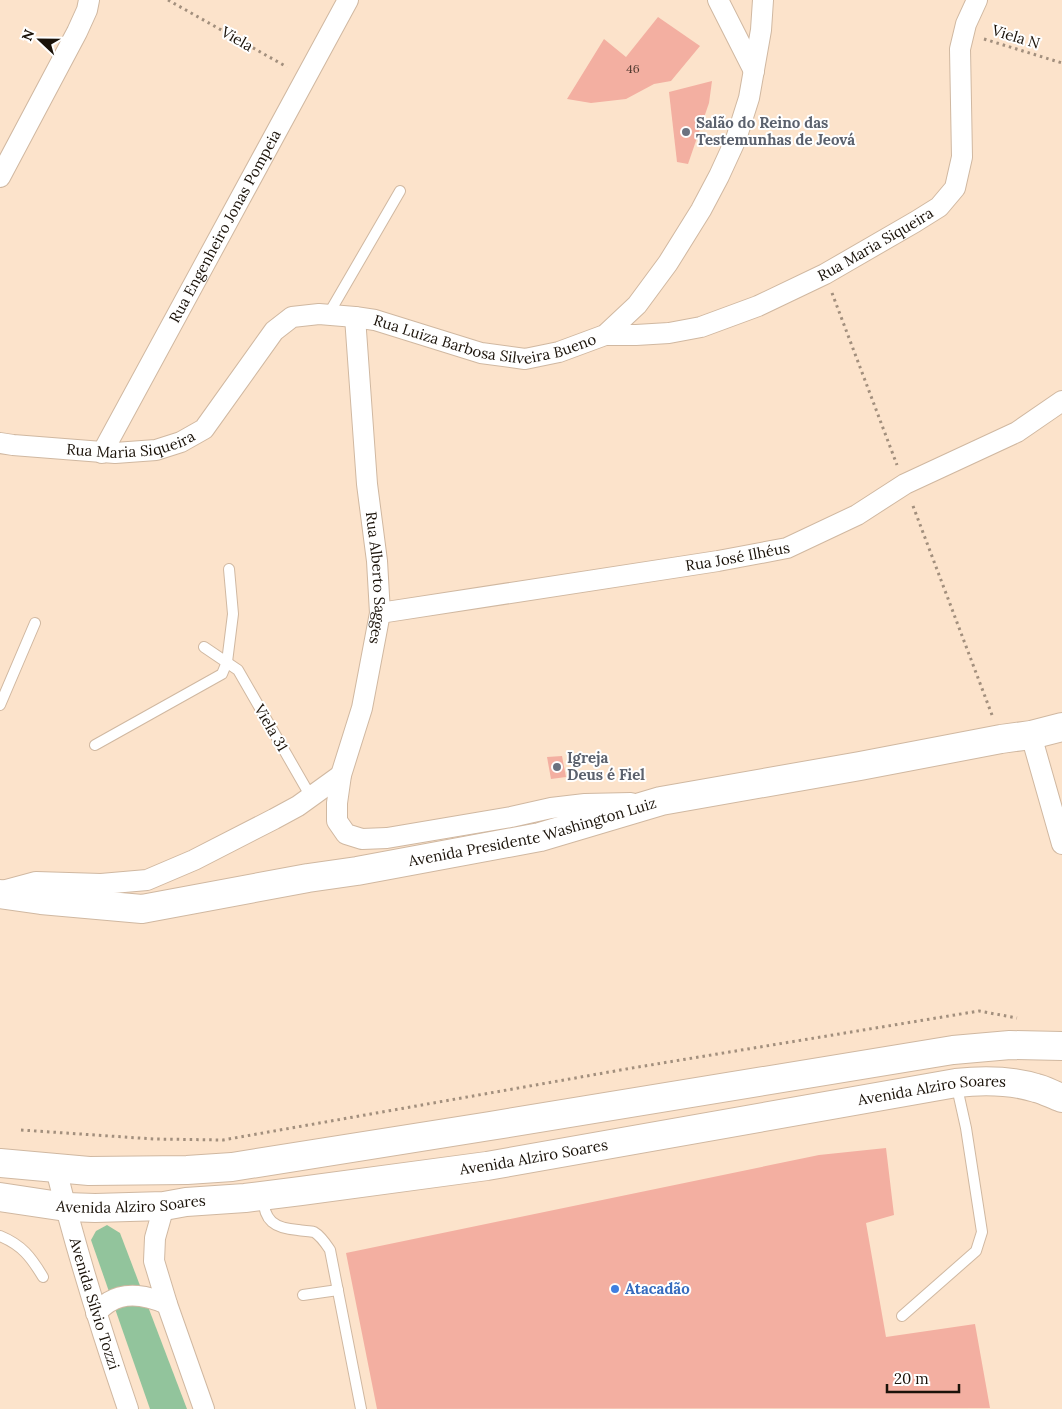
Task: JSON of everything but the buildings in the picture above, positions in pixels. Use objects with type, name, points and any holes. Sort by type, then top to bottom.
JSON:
[{"type":"main road","name":"Avenida Presidente Washington Luiz","points":[[0,893],[41,900],[142,910],[308,878],[357,871],[540,837],[661,801],[1031,735],[1062,727]]},
{"type":"main road","name":"Avenida Alziro Soares","points":[[0,1163],[89,1172],[232,1167],[953,1050],[1010,1045],[1062,1046]]},
{"type":"main road","name":"Avenida Alziro Soares","points":[[0,1197],[66,1207],[164,1206],[186,1202],[263,1196],[486,1166],[956,1082],[979,1080],[1015,1083],[1036,1088],[1062,1098]]},
{"type":"street","points":[[0,177],[77,32],[87,10],[89,0]]},
{"type":"street","name":"Rua Engenheiro Jonas Pompeia","points":[[102,453],[348,0]]},
{"type":"street","points":[[718,0],[754,70]]},
{"type":"street","name":"Rua Luiza Barbosa Silveira Bueno","points":[[355,317],[375,320],[481,353],[525,358],[559,352],[605,335],[637,305],[668,263],[701,210],[719,176],[736,139],[749,98],[761,30],[763,0]]},
{"type":"street","name":"Rua Maria Siqueira","points":[[605,335],[636,336],[702,327],[758,306],[825,274],[939,207],[955,188],[962,157],[960,49],[966,24],[977,0]]},
{"type":"street","name":"Rua Maria Siqueira","points":[[0,443],[102,453],[156,450],[181,442],[204,429],[274,331],[292,317],[319,314],[355,317]]},
{"type":"street","name":"Rua Alberto Sagges","points":[[355,317],[367,484],[377,561],[380,613],[362,708],[341,775],[337,803],[337,820],[346,834],[362,839],[387,838],[511,817],[551,808],[585,804],[661,801]]},
{"type":"street","name":"Rua José Ilhéus","points":[[380,613],[718,561],[787,548],[857,515],[904,484],[1017,432],[1062,401]]},
{"type":"street","points":[[1031,735],[1062,844]]},
{"type":"street","points":[[0,893],[36,882],[101,884],[147,880],[194,860],[274,819],[298,806],[341,775]]},
{"type":"street","name":"Avenida Sílvio Tozzi","points":[[56,1169],[96,1312],[128,1409]]},
{"type":"street","points":[[164,1206],[156,1238],[154,1261],[204,1409]]},
{"type":"street","points":[[96,1312],[108,1302],[120,1296],[153,1298],[167,1304]]},
{"type":"lane","points":[[328,315],[400,190]]},
{"type":"lane","points":[[95,745],[222,674],[226,662],[232,614],[229,569]]},
{"type":"lane","points":[[0,705],[35,623]]},
{"type":"lane","name":"Viela 31","points":[[204,647],[238,670],[311,797]]},
{"type":"lane","points":[[902,1316],[976,1251],[982,1232],[966,1128],[956,1082]]},
{"type":"lane","points":[[263,1196],[264,1208],[268,1218],[277,1227],[287,1230],[314,1232],[330,1250],[361,1409]]},
{"type":"lane","points":[[0,1236],[23,1249],[43,1277]]},
{"type":"lane","points":[[303,1295],[338,1290]]},
{"type":"path","name":"Viela","points":[[168,0],[306,78]]},
{"type":"path","name":"Viela N","points":[[964,33],[1062,63]]},
{"type":"path","points":[[21,1130],[154,1139],[223,1140],[632,1068],[979,1011],[1021,1018]]},
{"type":"green space","points":[[107,1225],[120,1233],[187,1409],[150,1409],[91,1240],[96,1231]]},
{"type":"place","name":"Salão do Reino das Testemunhas de Jeová","points":[[686,132]]},
{"type":"place","name":"Igreja Deus é Fiel","points":[[557,767]]},
{"type":"place","name":"Atacadão","points":[[615,1289]]}]
